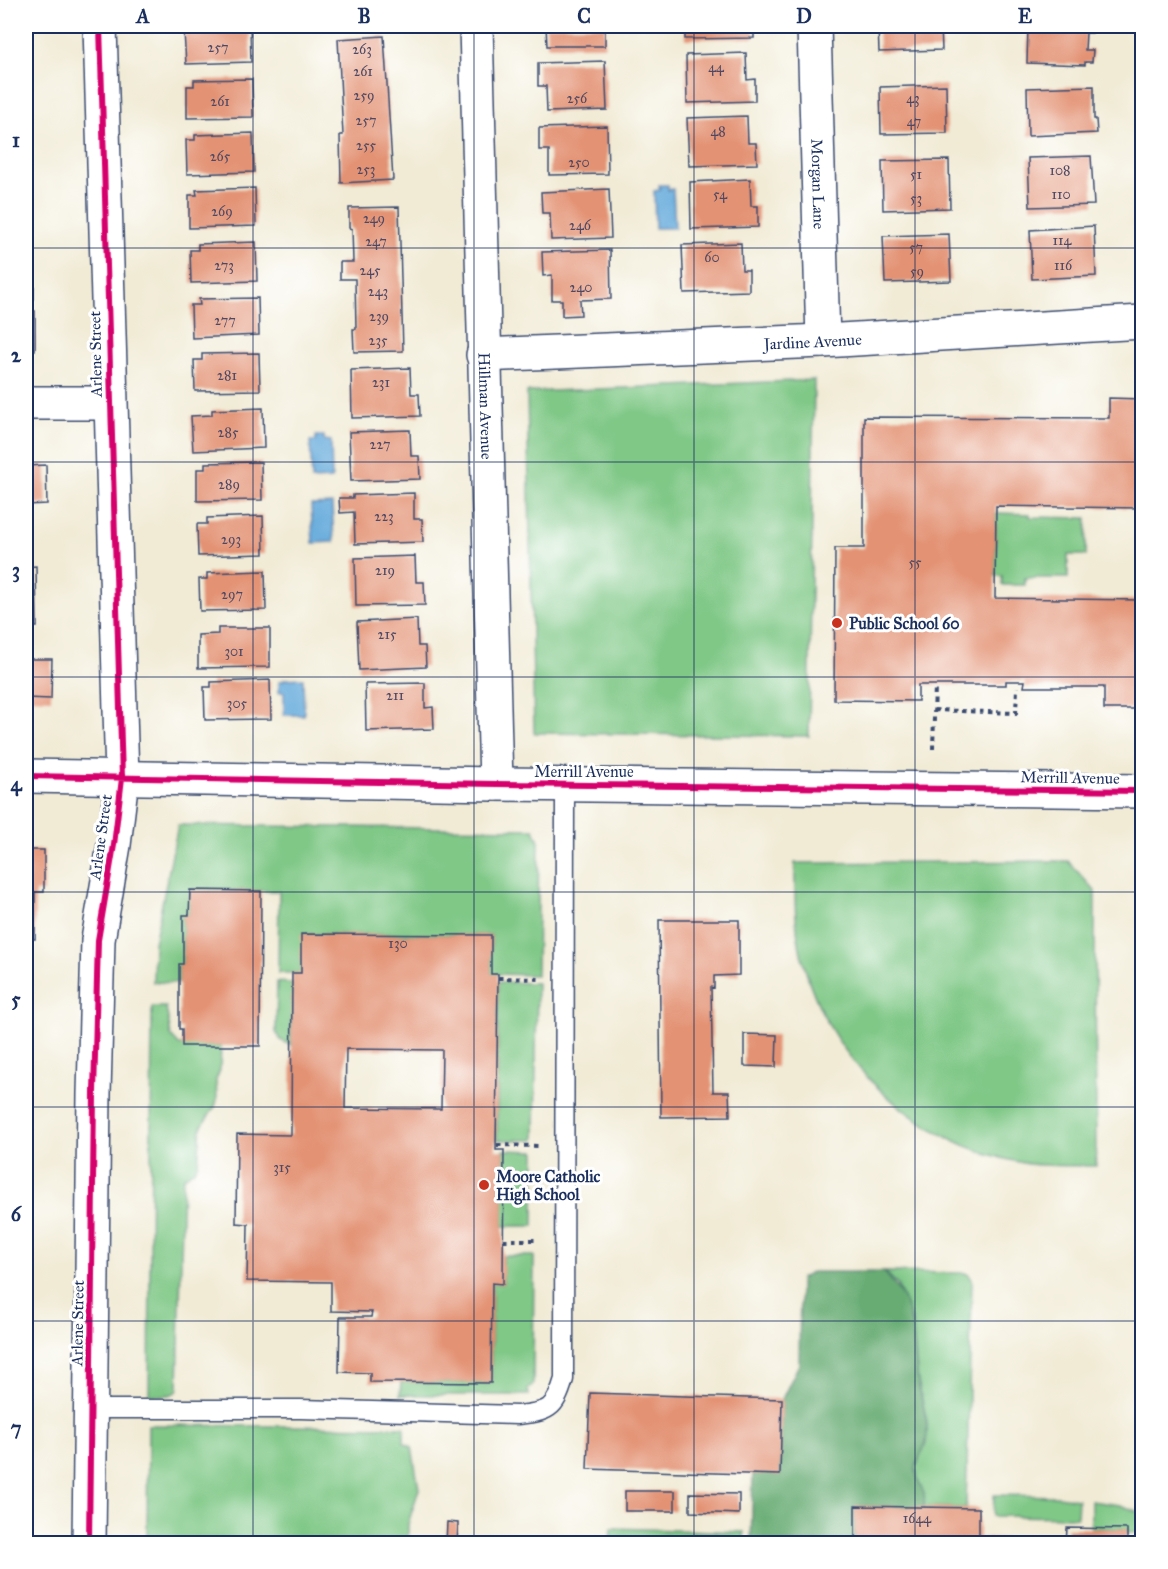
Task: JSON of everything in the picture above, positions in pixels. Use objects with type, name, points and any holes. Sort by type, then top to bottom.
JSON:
[{"type":"street","name":"Arlene Street","points":[[89,1544],[98,940],[114,845],[122,778],[100,26]]},
{"type":"street","name":"Hillman Avenue","points":[[476,26],[496,784]]},
{"type":"street","name":"Morgan Lane","points":[[814,26],[823,341]]},
{"type":"street","name":"Jardine Avenue","points":[[483,355],[823,341],[1143,322]]},
{"type":"street","points":[[26,403],[110,403]]},
{"type":"street","name":"Merrill Avenue","points":[[26,776],[1143,791]]},
{"type":"lane","points":[[90,1409],[300,1409],[517,1415],[537,1413],[548,1408],[558,1398],[564,1380],[565,784]]},
{"type":"path","points":[[933,749],[935,686]]},
{"type":"path","points":[[934,710],[1016,713],[1017,687]]},
{"type":"path","points":[[498,978],[541,979]]},
{"type":"path","points":[[496,1145],[540,1146]]},
{"type":"path","points":[[503,1240],[538,1240]]},
{"type":"green space","points":[[814,380],[809,736],[534,733],[527,392]]},
{"type":"green space","points":[[996,513],[1030,514],[1030,517],[1087,518],[1086,555],[1068,555],[1068,578],[1025,578],[1025,585],[1002,585],[1002,576],[995,576]]},
{"type":"green space","points":[[178,825],[534,829],[539,841],[537,975],[491,974],[491,935],[302,934],[301,973],[278,973],[279,891],[190,890],[189,915],[183,916],[183,964],[179,964],[179,983],[153,982],[154,943]]},
{"type":"green space","points":[[1068,861],[1095,891],[1096,1166],[1023,1163],[983,1152],[946,1137],[912,1116],[881,1091],[854,1061],[831,1028],[813,992],[801,953],[796,919],[795,863]]},
{"type":"green space","points":[[277,982],[292,983],[291,1045],[280,1040],[276,1032]]},
{"type":"green space","points":[[498,982],[537,983],[535,1140],[497,1140]]},
{"type":"green space","points":[[152,1007],[166,1007],[171,1036],[179,1045],[221,1046],[215,1107],[201,1127],[198,1163],[194,1170],[183,1178],[178,1389],[173,1394],[165,1395],[149,1395]]},
{"type":"green space","points":[[504,1150],[535,1151],[534,1226],[503,1226]]},
{"type":"green space","points":[[503,1256],[534,1256],[533,1384],[528,1389],[529,1395],[400,1395],[401,1382],[491,1383],[492,1283],[503,1284]]},
{"type":"green space","points":[[812,1272],[884,1272],[903,1298],[912,1324],[918,1383],[927,1427],[926,1442],[916,1467],[917,1478],[924,1494],[924,1507],[855,1506],[855,1543],[751,1544],[753,1474],[780,1475],[782,1399],[799,1364],[800,1279]]},
{"type":"green space","points":[[885,1272],[965,1273],[972,1279],[966,1508],[924,1507],[924,1494],[918,1481],[916,1468],[926,1441],[927,1422],[918,1381],[912,1320],[897,1284]]},
{"type":"green space","points":[[148,1425],[404,1427],[404,1443],[412,1447],[419,1489],[408,1524],[408,1543],[147,1543]]},
{"type":"green space","points":[[994,1495],[1058,1496],[1078,1499],[1077,1517],[993,1516]]},
{"type":"green space","points":[[1091,1501],[1120,1505],[1142,1513],[1142,1532],[1127,1532],[1127,1529],[1091,1528]]},
{"type":"green space","points":[[611,1528],[744,1532],[744,1543],[610,1543]]},
{"type":"water","points":[[659,185],[668,185],[668,190],[673,189],[675,228],[655,228],[654,191],[660,190]]},
{"type":"water","points":[[316,436],[324,436],[324,440],[331,441],[332,479],[312,480],[310,441],[316,441]]},
{"type":"water","points":[[332,504],[334,542],[313,543],[311,505]]},
{"type":"water","points":[[303,678],[304,715],[284,715],[284,692],[279,692],[279,681]]},
{"type":"building","points":[[192,26],[250,26],[251,62],[186,64],[184,31],[192,30]]},
{"type":"building","points":[[546,26],[605,26],[605,46],[547,46]]},
{"type":"building","points":[[685,26],[754,26],[754,38],[685,39]]},
{"type":"building","points":[[878,26],[941,26],[942,50],[879,52]]},
{"type":"building","points":[[1028,26],[1092,26],[1092,33],[1086,33],[1085,50],[1093,50],[1092,62],[1085,62],[1085,65],[1027,63]]},
{"type":"building","points":[[384,36],[393,180],[341,183],[340,135],[343,135],[338,39]]},
{"type":"building","points":[[746,53],[747,80],[755,79],[755,101],[687,103],[686,55]]},
{"type":"building","points":[[605,61],[607,110],[547,112],[546,86],[538,86],[538,63]]},
{"type":"building","points":[[252,79],[253,117],[187,118],[187,86],[194,86],[194,80]]},
{"type":"building","points":[[946,85],[947,133],[881,134],[880,87]]},
{"type":"building","points":[[1094,86],[1094,119],[1096,119],[1097,133],[1028,136],[1027,88]]},
{"type":"building","points":[[26,92],[29,92],[29,132],[26,132]]},
{"type":"building","points":[[747,116],[748,143],[756,143],[757,164],[689,166],[687,118]]},
{"type":"building","points":[[607,126],[608,174],[549,175],[549,150],[539,150],[539,128]]},
{"type":"building","points":[[253,133],[254,172],[187,174],[186,140],[195,140],[195,135]]},
{"type":"building","points":[[26,147],[30,147],[30,186],[26,186]]},
{"type":"building","points":[[1091,156],[1094,205],[1030,207],[1028,158]]},
{"type":"building","points":[[949,160],[950,208],[883,210],[882,161]]},
{"type":"building","points":[[750,179],[751,206],[758,206],[758,227],[691,229],[690,182]]},
{"type":"building","points":[[255,188],[256,226],[189,228],[189,195],[197,195],[196,190]]},
{"type":"building","points":[[609,189],[611,238],[551,240],[550,213],[542,213],[541,192]]},
{"type":"building","points":[[26,202],[32,202],[31,242],[26,241]]},
{"type":"building","points":[[399,207],[403,351],[354,352],[355,279],[340,279],[340,262],[353,262],[349,208]]},
{"type":"building","points":[[1094,226],[1096,276],[1032,279],[1030,230]]},
{"type":"building","points":[[949,234],[951,281],[885,283],[883,236]]},
{"type":"building","points":[[256,242],[257,281],[191,283],[190,250],[198,250],[198,244]]},
{"type":"building","points":[[741,243],[742,270],[749,270],[749,291],[684,293],[682,245]]},
{"type":"building","points":[[610,250],[611,299],[580,300],[581,315],[562,316],[562,300],[552,300],[552,275],[543,276],[542,252]]},
{"type":"building","points":[[26,260],[34,260],[34,299],[26,299]]},
{"type":"building","points":[[258,298],[259,335],[192,338],[191,305],[200,305],[199,299]]},
{"type":"building","points":[[26,311],[35,311],[35,350],[26,350]]},
{"type":"building","points":[[259,353],[260,390],[195,391],[194,360],[202,360],[202,354]]},
{"type":"building","points":[[410,368],[411,394],[419,394],[420,416],[352,418],[351,370]]},
{"type":"building","points":[[1109,398],[1142,399],[1142,508],[996,506],[995,598],[1142,600],[1142,709],[1104,709],[1104,687],[1024,687],[1025,681],[1006,681],[1006,685],[918,685],[918,701],[834,700],[835,548],[864,548],[864,417],[1109,418]]},
{"type":"building","points":[[263,408],[264,448],[193,451],[191,416],[212,415],[212,410]]},
{"type":"building","points":[[410,430],[411,456],[419,456],[420,479],[351,481],[349,432]]},
{"type":"building","points":[[261,462],[262,500],[197,501],[197,469],[205,469],[205,463]]},
{"type":"building","points":[[46,465],[47,504],[26,505],[26,466]]},
{"type":"building","points":[[414,493],[414,519],[422,519],[423,542],[355,544],[354,512],[340,513],[339,498],[353,498],[353,495]]},
{"type":"building","points":[[263,516],[264,554],[198,556],[197,524],[207,524],[207,518]]},
{"type":"building","points":[[415,556],[416,582],[424,582],[425,605],[356,606],[355,558]]},
{"type":"building","points":[[36,566],[37,627],[26,627],[26,567]]},
{"type":"building","points":[[265,571],[266,610],[200,611],[199,579],[207,579],[207,573]]},
{"type":"building","points":[[417,619],[418,646],[425,646],[426,667],[359,670],[357,622]]},
{"type":"building","points":[[218,628],[270,628],[270,667],[198,668],[198,635],[218,634]]},
{"type":"building","points":[[26,659],[52,659],[51,699],[26,698]]},
{"type":"building","points":[[270,680],[271,719],[205,720],[204,687],[211,687],[211,682]]},
{"type":"building","points":[[425,683],[425,708],[433,707],[434,729],[366,731],[365,684]]},
{"type":"building","points":[[26,850],[44,850],[44,892],[35,892],[35,939],[26,939]]},
{"type":"building","points":[[190,890],[261,891],[260,1046],[182,1046],[182,1029],[179,1029],[179,964],[183,964],[183,915],[189,915]]},
{"type":"building","points":[[659,920],[739,920],[739,975],[714,976],[714,988],[711,987],[713,1092],[729,1092],[730,1116],[661,1117]]},
{"type":"building","points":[[301,934],[491,935],[491,974],[498,974],[496,1150],[504,1150],[503,1284],[492,1283],[491,1383],[370,1382],[370,1373],[339,1372],[340,1317],[371,1317],[372,1312],[331,1311],[331,1282],[247,1281],[248,1224],[236,1223],[237,1134],[291,1135],[292,973],[301,973]],"holes":[[[346,1049],[442,1050],[441,1109],[345,1108]]]},
{"type":"building","points":[[744,1034],[777,1035],[776,1067],[744,1066]]},
{"type":"building","points":[[590,1393],[782,1399],[780,1475],[587,1469]]},
{"type":"building","points":[[625,1491],[675,1491],[675,1511],[625,1511]]},
{"type":"building","points":[[690,1493],[739,1494],[739,1514],[690,1512]]},
{"type":"building","points":[[855,1506],[979,1508],[979,1538],[1044,1539],[1044,1544],[855,1544]]},
{"type":"building","points":[[447,1522],[458,1523],[457,1544],[446,1544]]},
{"type":"building","points":[[1067,1528],[1127,1529],[1127,1544],[1066,1544]]},
{"type":"cycle path","points":[[89,1544],[98,940],[114,845],[122,778],[100,26]]},
{"type":"cycle path","points":[[26,776],[1142,791]]},
{"type":"place","name":"Public School 60","points":[[837,623]]},
{"type":"place","name":"Moore Catholic High School","points":[[484,1185]]}]
